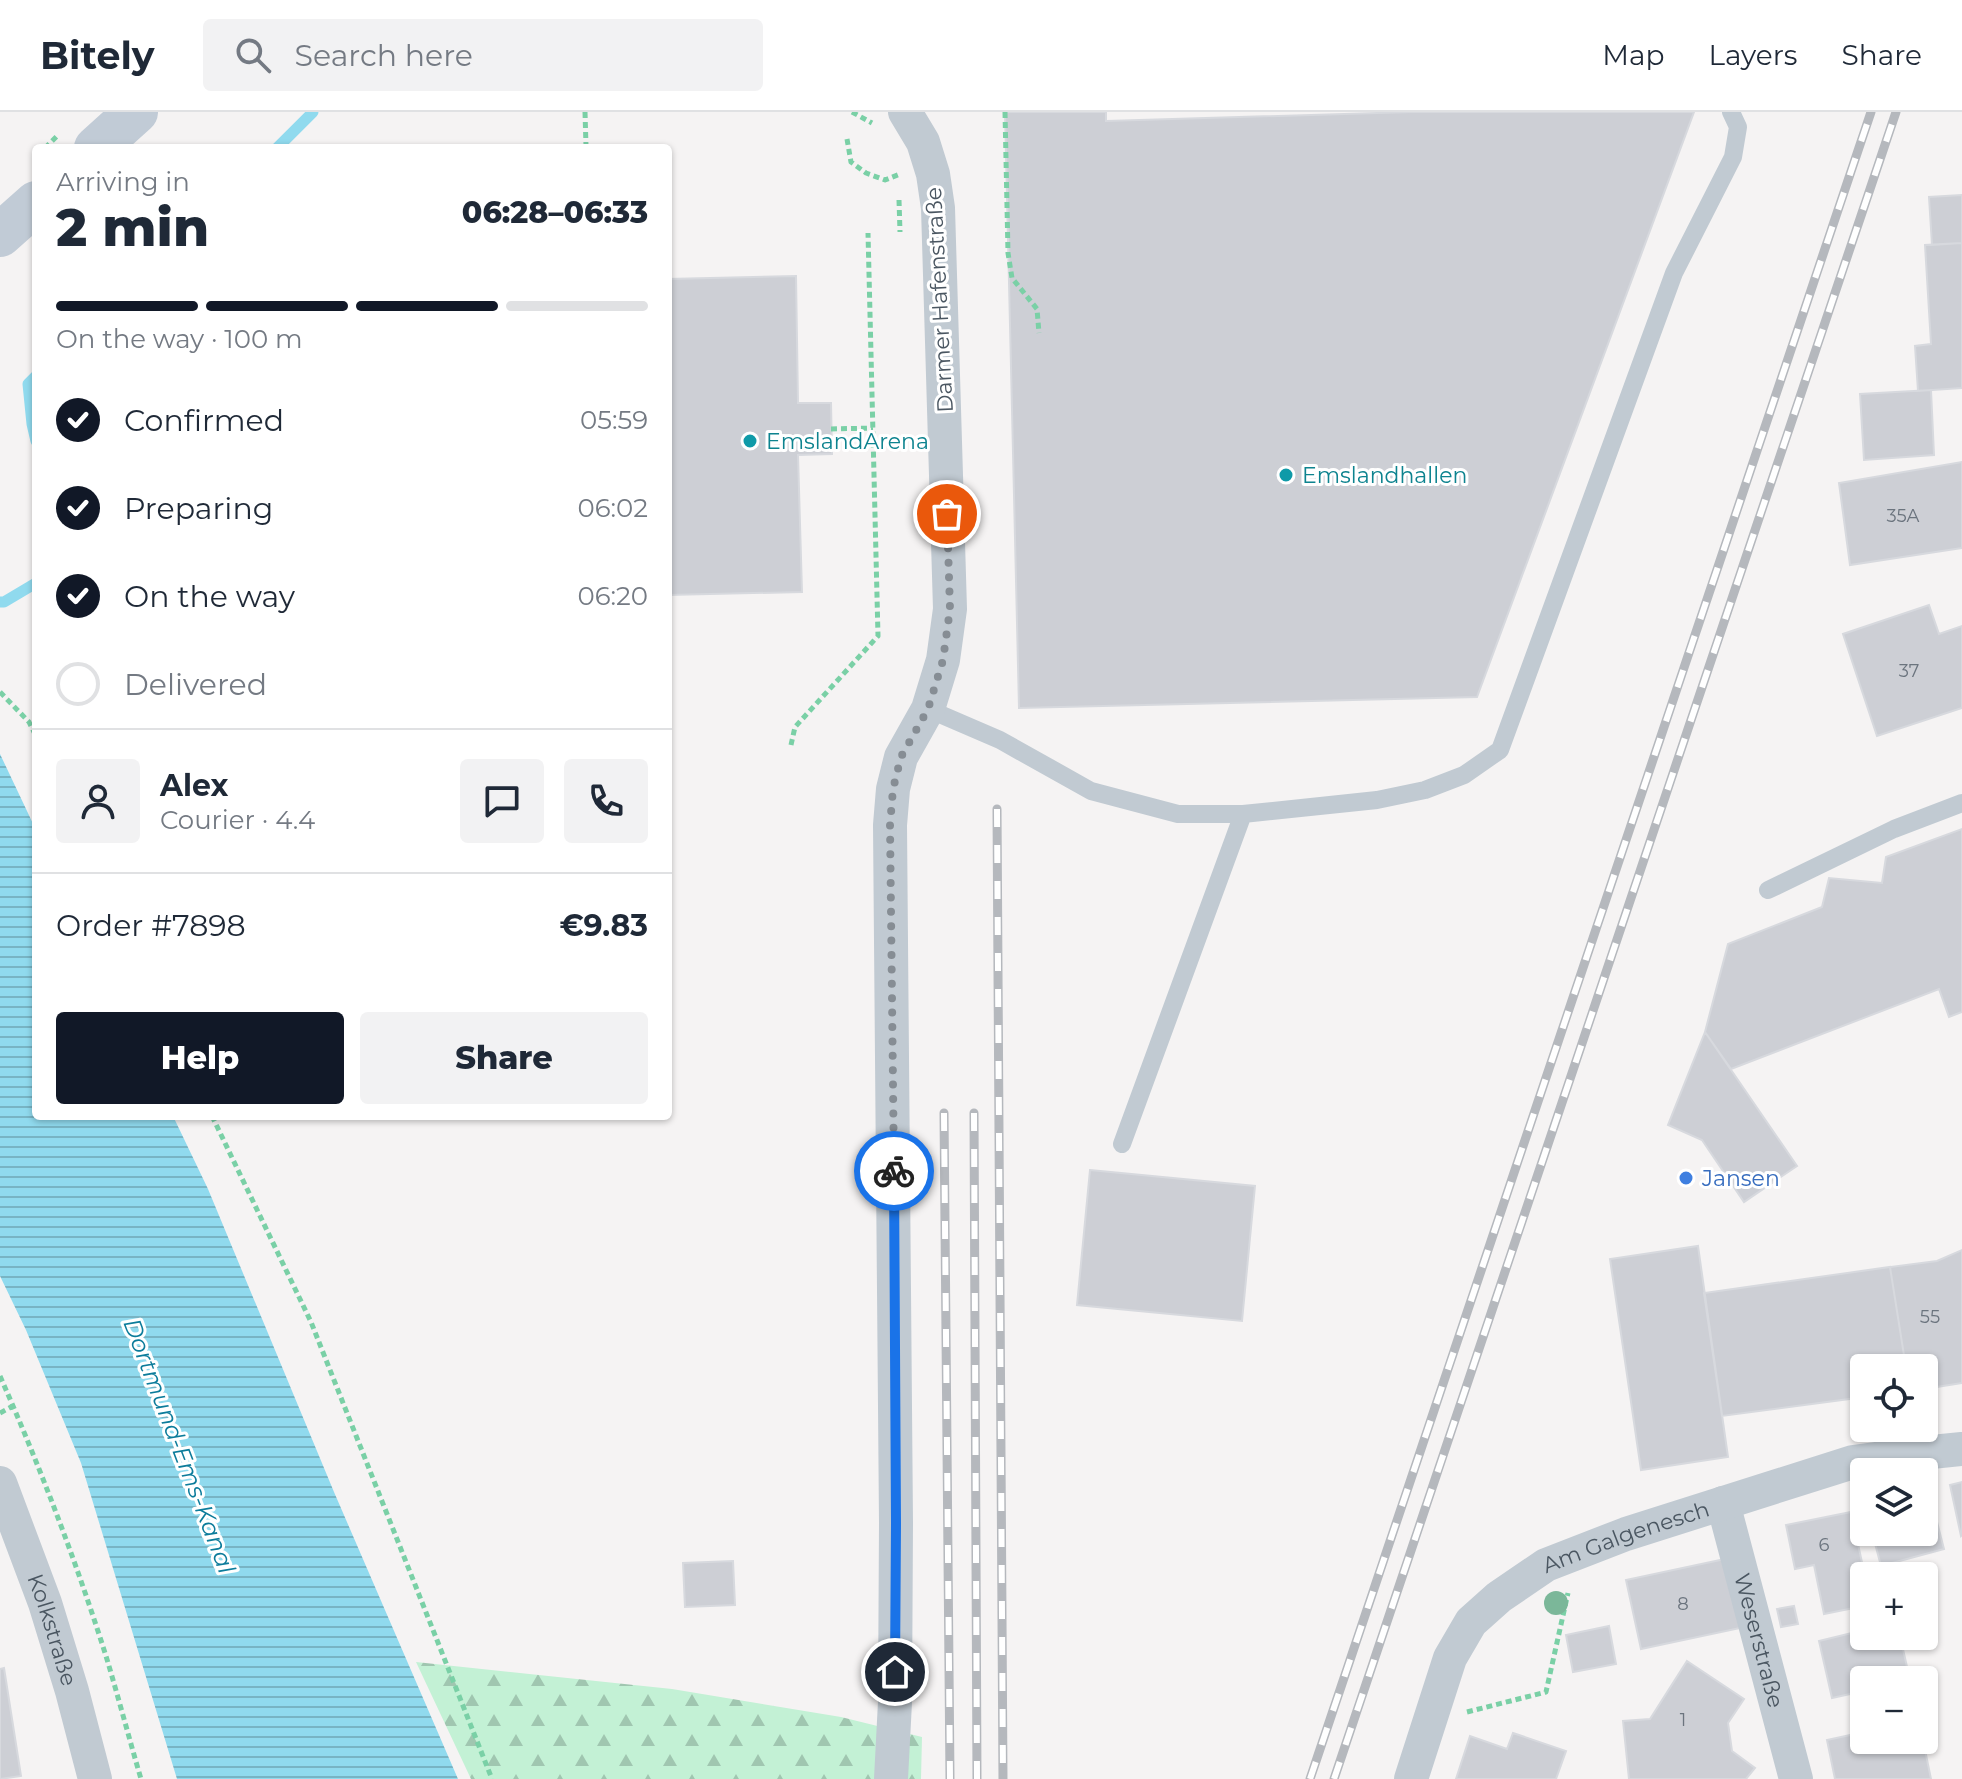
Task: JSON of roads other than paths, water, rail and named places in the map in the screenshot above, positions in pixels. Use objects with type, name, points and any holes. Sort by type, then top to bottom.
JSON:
[{"type":"main road","points":[[100,144],[136,112]]},
{"type":"main road","points":[[0,235],[32,207]]},
{"type":"street","name":"Darmer Hafenstraße","points":[[891,1779],[895,1702],[896,1508],[890,825],[893,789],[901,757],[928,709],[943,660],[950,609],[938,208],[933,174],[923,142],[905,112]]},
{"type":"street","name":"Am Galgenesch","points":[[1411,1779],[1450,1658],[1471,1622],[1499,1597],[1546,1565],[1626,1534],[1853,1462],[1962,1449]]},
{"type":"street","name":"Kolkstraße","points":[[0,1483],[45,1603],[95,1779]]},
{"type":"street","name":"Weserstraße","points":[[1723,1503],[1796,1779]]},
{"type":"lane","points":[[928,709],[1000,740],[1091,791],[1178,814],[1243,814],[1377,800],[1425,790],[1464,775],[1500,750],[1674,273],[1733,157],[1738,127],[1731,112]]},
{"type":"lane","points":[[1768,890],[1894,829],[1962,803]]},
{"type":"lane","points":[[1122,1144],[1243,814]]},
{"type":"water","name":"Dortmund-Ems-Kanal","points":[[0,754],[32,822],[32,1120],[175,1120],[208,1189],[458,1779],[177,1779],[81,1463],[0,1276]]},
{"type":"waterway","points":[[281,144],[313,112]]},
{"type":"waterway","points":[[32,380],[28,384],[32,424]]},
{"type":"waterway","points":[[0,602],[32,585]]},
{"type":"railway","points":[[1310,1779],[1871,112]]},
{"type":"railway","points":[[1334,1779],[1896,112]]},
{"type":"railway","points":[[997,809],[1003,1779]]},
{"type":"railway","points":[[944,1113],[950,1779]]},
{"type":"railway","points":[[974,1113],[977,1779]]},
{"type":"place","name":"EmslandArena","points":[[750,441]]},
{"type":"place","name":"Emslandhallen","points":[[1286,475]]},
{"type":"place","name":"Jansen","points":[[1686,1178]]}]
